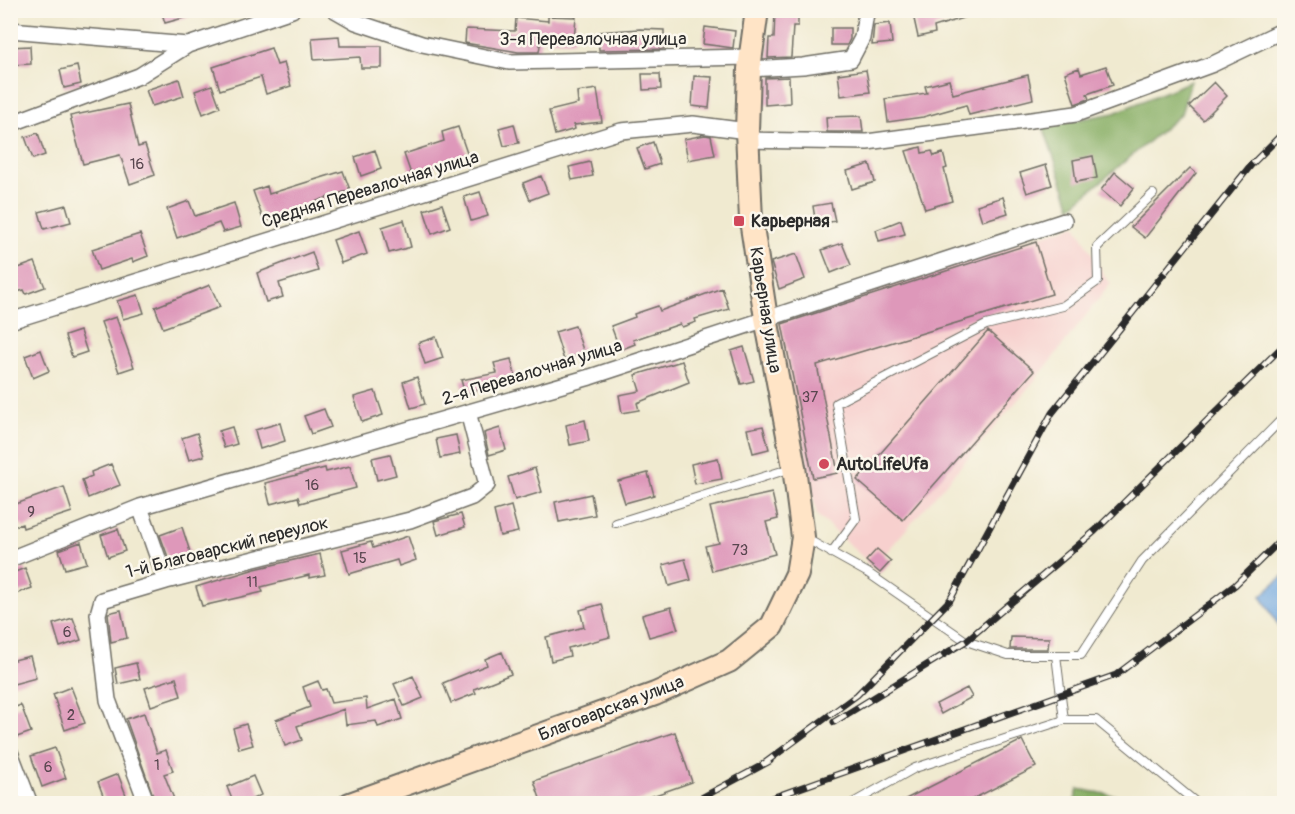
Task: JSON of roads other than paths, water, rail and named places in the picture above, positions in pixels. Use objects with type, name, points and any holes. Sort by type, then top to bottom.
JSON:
[{"type":"street","points":[[10,124],[139,76],[188,45],[292,10]]},
{"type":"street","name":"3-я Перевалочная улица","points":[[335,10],[356,22],[422,44],[509,62],[750,63],[803,66],[851,59],[862,38],[866,13],[870,10]]},
{"type":"street","name":"Карьерная улица","points":[[757,10],[750,63],[747,135],[751,220],[766,318],[794,467],[803,537]]},
{"type":"street","points":[[10,30],[188,45]]},
{"type":"street","name":"Средняя Перевалочная улица","points":[[10,321],[621,131],[693,124],[747,135],[867,142],[1076,114],[1213,64],[1284,30]]},
{"type":"street","name":"2-я Перевалочная улица","points":[[10,559],[140,507],[590,377],[1064,221]]},
{"type":"street","name":"1-й Благоварский переулок","points":[[147,804],[108,700],[98,614],[102,600],[166,581],[410,520],[472,497],[486,486],[468,412]]},
{"type":"street","points":[[140,507],[166,581]]},
{"type":"street","name":"Благоварская улица","points":[[350,804],[655,694],[729,661],[772,626],[796,574],[803,537]]},
{"type":"street","points":[[10,752],[30,804]]},
{"type":"lane","points":[[831,553],[856,519],[836,403],[986,325],[1063,306],[1098,281],[1097,247],[1153,194]]},
{"type":"lane","points":[[803,537],[868,573],[966,641],[1008,655],[1081,655],[1142,561],[1284,417]]},
{"type":"lane","points":[[616,523],[794,467]]},
{"type":"lane","points":[[1056,655],[1064,720]]},
{"type":"lane","points":[[851,804],[915,768],[1064,720],[1096,720],[1198,804]]},
{"type":"water","points":[[1284,575],[1284,635],[1261,596]]},
{"type":"railway","points":[[762,765],[857,695],[950,600],[1052,413],[1251,165],[1284,132]]},
{"type":"railway","points":[[834,722],[966,641],[1095,531],[1284,345]]},
{"type":"railway","points":[[755,804],[1116,675],[1235,585],[1284,537]]},
{"type":"railway","points":[[690,804],[770,761]]},
{"type":"place","name":"Карьерная","points":[[739,221]]},
{"type":"place","name":"AutoLifeUfa","points":[[824,464]]}]
